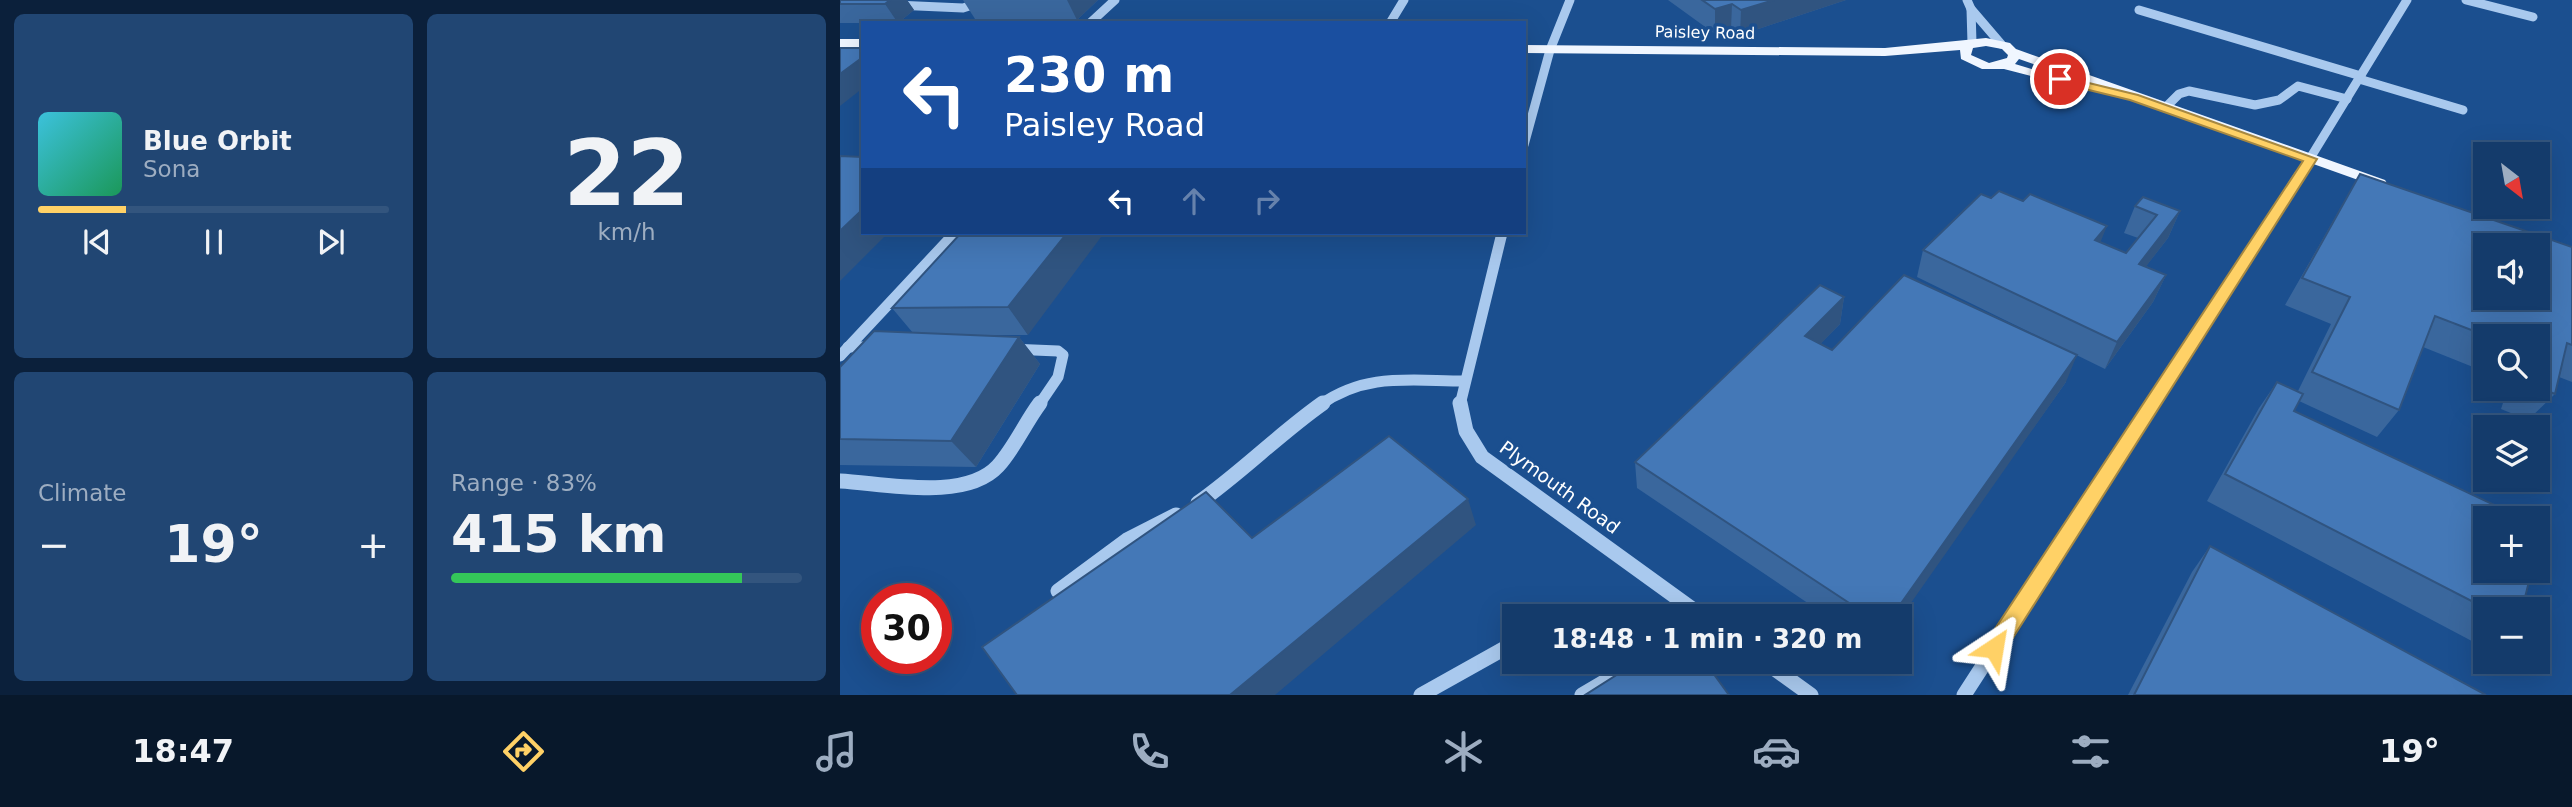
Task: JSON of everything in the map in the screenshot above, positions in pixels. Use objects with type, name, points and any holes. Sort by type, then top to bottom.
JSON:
[{"type":"main road","name":"Paisley Road","points":[[1526,49],[1885,52],[1970,45],[1986,41],[2001,44]]},
{"type":"main road","points":[[840,43],[861,43]]},
{"type":"main road","points":[[2001,44],[2012,52],[2134,97],[2389,186]]},
{"type":"main road","points":[[1970,45],[1965,56],[1974,62]]},
{"type":"main road","name":"Paisley Road","points":[[1885,52],[1992,66],[2004,65]]},
{"type":"main road","points":[[2004,65],[2013,60],[2012,52]]},
{"type":"main road","points":[[2004,65],[2134,97]]},
{"type":"street","points":[[878,5],[963,8],[988,0]]},
{"type":"street","points":[[1092,21],[1115,0]]},
{"type":"street","points":[[1391,21],[1404,0]]},
{"type":"street","points":[[1526,137],[1550,50],[1570,0]]},
{"type":"street","points":[[1967,0],[2001,44]]},
{"type":"street","points":[[1964,695],[2310,159],[2407,0]]},
{"type":"street","points":[[2466,0],[2533,17]]},
{"type":"street","points":[[1970,45],[1972,9]]},
{"type":"street","points":[[2139,10],[2463,110]]},
{"type":"street","points":[[2165,108],[2179,94],[2189,91],[2262,105],[2283,98],[2298,86],[2347,99]]},
{"type":"street","points":[[1526,99],[1536,99]]},
{"type":"street","points":[[844,351],[953,235]]},
{"type":"street","name":"Plymouth Road","points":[[1502,235],[1460,401],[1462,423],[1470,441],[1482,457],[1685,604]]},
{"type":"street","points":[[844,351],[889,348]]},
{"type":"street","points":[[840,481],[962,485],[990,474],[1006,456],[1063,362],[1063,355],[1058,351],[998,349]]},
{"type":"street","points":[[1058,591],[1126,540],[1185,511],[1234,478],[1296,422],[1341,390],[1370,381],[1465,382]]},
{"type":"street","points":[[1422,695],[1502,650]]},
{"type":"street","points":[[1782,674],[1811,695]]},
{"type":"lane","points":[[1582,695],[1612,674]]},
{"type":"building","points":[[840,0],[890,0],[885,4],[840,4]]},
{"type":"building","points":[[1702,0],[1774,0],[1741,10],[1732,4],[1715,9]]},
{"type":"building","points":[[840,48],[861,48],[861,58],[840,74]]},
{"type":"building","points":[[840,156],[861,157],[861,211],[840,231]]},
{"type":"building","points":[[2360,174],[2473,213],[2473,219],[2491,219],[2531,233],[2473,233],[2473,310],[2550,310],[2550,239],[2572,247],[2572,345],[2567,343],[2555,394],[2550,392],[2550,324],[2473,324],[2473,331],[2435,316],[2399,410],[2312,372],[2350,297],[2302,278]]},
{"type":"building","points":[[1999,191],[2023,201],[2030,194],[2107,226],[2095,240],[2126,253],[2157,215],[2135,206],[2143,197],[2180,211],[2139,264],[2166,275],[2117,342],[1923,250],[1981,194],[1991,198]]},
{"type":"building","points":[[959,235],[1065,235],[1008,307],[892,308]]},
{"type":"building","points":[[1904,275],[2077,355],[1901,604],[1851,604],[1635,462],[1820,285],[1844,297],[1805,336],[1832,350]]},
{"type":"building","points":[[874,331],[1019,337],[951,441],[840,439],[840,367]]},
{"type":"building","points":[[2277,382],[2303,394],[2294,411],[2496,506],[2473,506],[2473,583],[2529,583],[2525,597],[2473,597],[2473,602],[2225,474]]},
{"type":"building","points":[[1389,436],[1468,499],[1230,695],[1017,695],[982,647],[1206,492],[1252,538]]},
{"type":"building","points":[[2210,546],[2486,695],[2134,695]]},
{"type":"building","points":[[1618,674],[1714,674],[1729,695],[1585,695]]},
{"type":"route","points":[[1994,648],[2310,159],[2134,97],[2060,79]]}]
